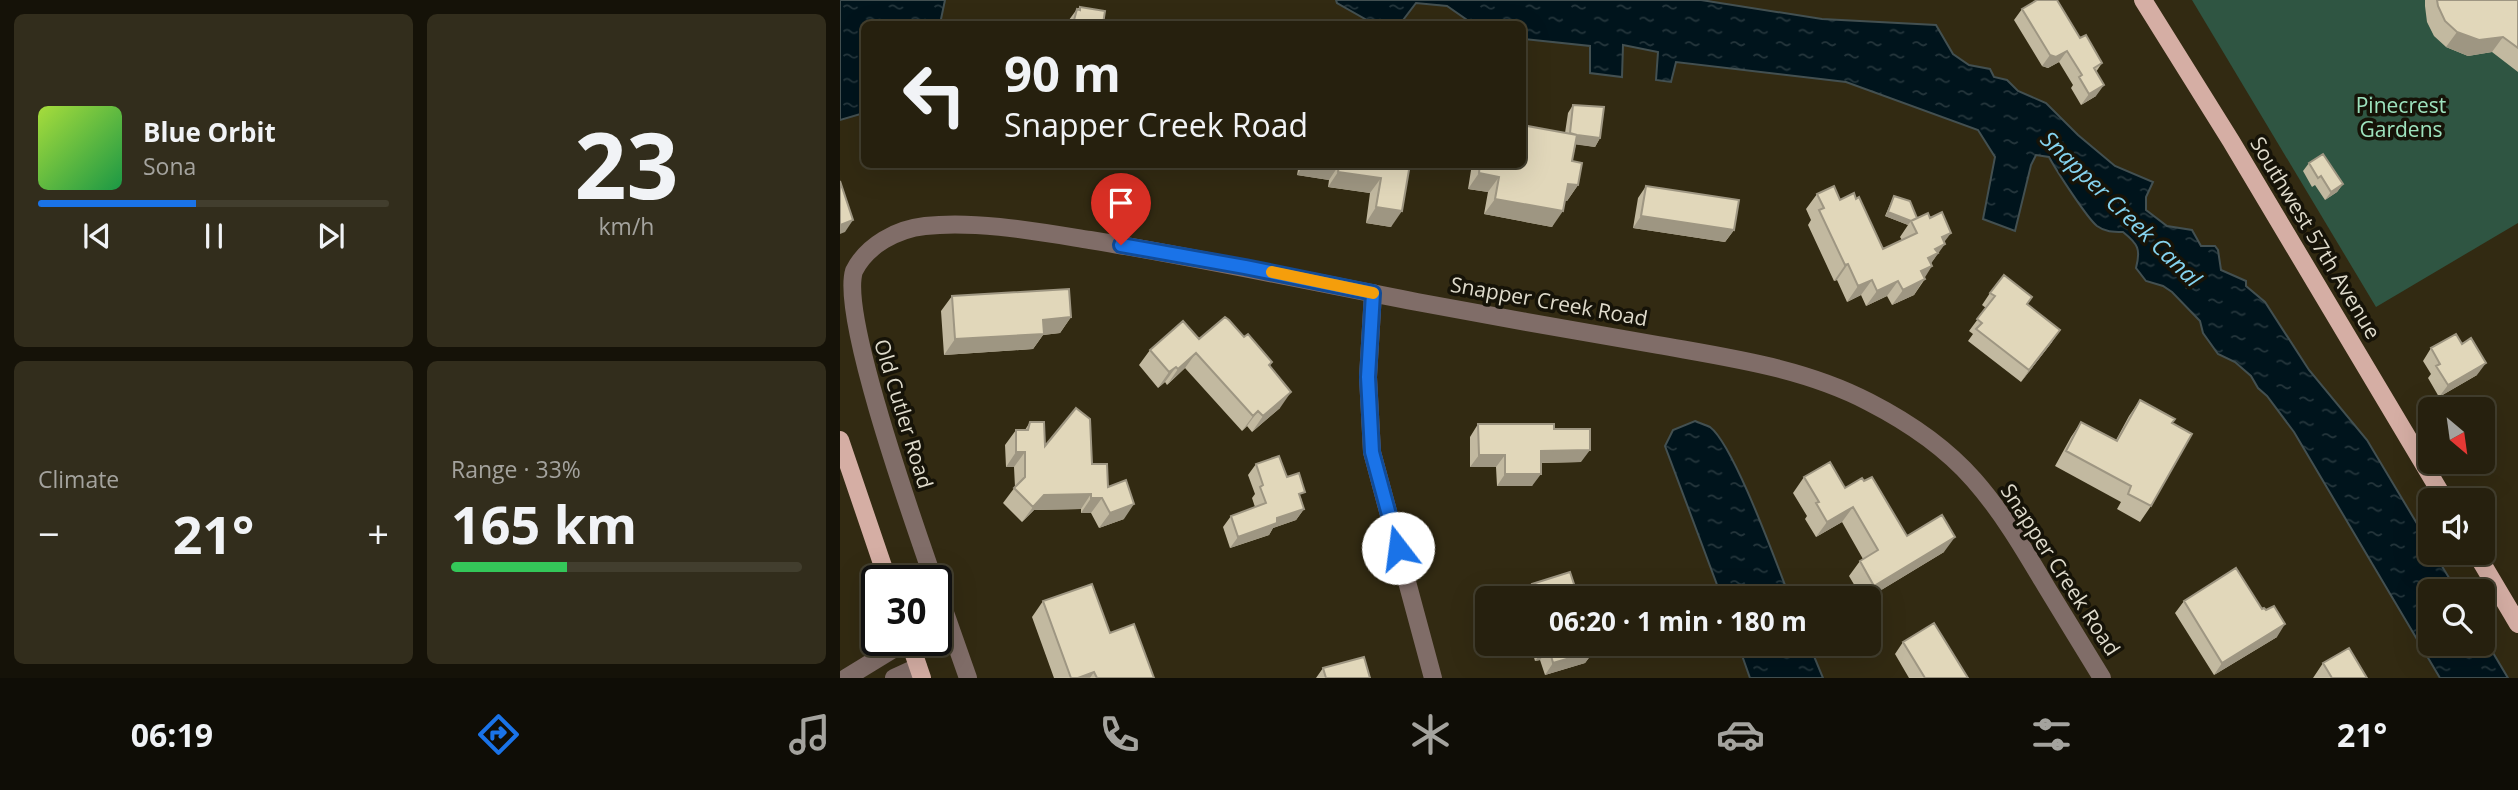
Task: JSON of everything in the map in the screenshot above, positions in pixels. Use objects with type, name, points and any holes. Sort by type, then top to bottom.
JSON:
[{"type":"main road","name":"Southwest 57th Avenue","points":[[2143,0],[2238,153],[2438,488]]},
{"type":"main road","points":[[840,440],[883,565]]},
{"type":"main road","points":[[2483,565],[2518,624]]},
{"type":"street","name":"Snapper Creek Road","points":[[862,260],[880,243],[912,228],[957,225],[1027,230],[1245,267],[1761,364],[1811,378],[1868,401],[1897,418],[1944,452],[1972,478],[2014,534],[2102,678]]},
{"type":"street","name":"Old Cutler Road","points":[[862,260],[851,278],[850,291],[858,351],[869,394],[928,565]]},
{"type":"street","points":[[1373,293],[1368,377],[1372,452],[1433,678]]},
{"type":"street","points":[[952,632],[968,678]]},
{"type":"street","points":[[846,678],[882,656]]},
{"type":"street","points":[[894,678],[920,672]]},
{"type":"green space","name":"Pinecrest Gardens","points":[[2192,0],[2518,0],[2518,223],[2376,307]]},
{"type":"water","points":[[840,0],[945,0],[941,21],[861,21],[861,114],[840,120]]},
{"type":"water","name":"Snapper Creek Canal","points":[[1336,0],[1701,0],[1822,19],[1936,25],[1953,54],[1969,65],[1990,69],[1994,77],[2007,80],[2018,91],[2046,103],[2115,166],[2153,182],[2146,197],[2146,210],[2167,226],[2192,230],[2201,246],[2215,246],[2221,270],[2246,281],[2246,286],[2265,302],[2309,370],[2367,440],[2418,525],[2418,565],[2441,565],[2450,579],[2418,579],[2418,641],[2294,432],[2267,396],[2235,362],[2218,354],[2203,333],[2200,321],[2172,292],[2146,281],[2136,268],[2138,251],[2132,240],[2123,232],[2106,231],[2092,221],[2049,157],[2036,155],[2031,165],[2015,231],[1983,219],[1995,157],[1978,130],[1846,82],[1676,62],[1671,82],[1656,80],[1658,52],[1623,45],[1622,77],[1590,73],[1590,46],[1526,39],[1526,21],[1469,21],[1447,6],[1416,3],[1402,21],[1369,21]]},
{"type":"water","points":[[1695,421],[1710,427],[1720,438],[1754,507],[1785,586],[1718,586],[1665,446],[1673,430]]},
{"type":"water","points":[[1742,656],[1814,656],[1823,678],[1750,678]]},
{"type":"water","points":[[2427,656],[2495,656],[2508,678],[2440,678]]},
{"type":"building","points":[[2037,0],[2057,0],[2080,38],[2086,35],[2102,63],[2094,68],[2104,85],[2089,94],[2079,77],[2082,75],[2067,51],[2056,57],[2050,55],[2022,9]]},
{"type":"building","points":[[2437,0],[2518,0],[2518,48],[2503,37],[2479,40],[2457,32],[2445,21]]},
{"type":"building","points":[[1080,7],[1105,11],[1103,21],[1074,21],[1077,9],[1080,10]]},
{"type":"building","points":[[1573,105],[1604,107],[1600,138],[1570,133]]},
{"type":"building","points":[[1526,126],[1577,135],[1572,161],[1582,163],[1578,185],[1568,184],[1563,211],[1495,199],[1499,177],[1479,173],[1480,168],[1526,168]]},
{"type":"building","points":[[2323,154],[2343,184],[2331,192],[2309,163]]},
{"type":"building","points":[[1339,168],[1409,168],[1402,211],[1376,207],[1381,178],[1338,172]]},
{"type":"building","points":[[840,181],[853,220],[840,225]]},
{"type":"building","points":[[1646,186],[1739,200],[1734,230],[1641,216]]},
{"type":"building","points":[[1834,186],[1840,200],[1854,193],[1856,199],[1859,197],[1883,249],[1917,233],[1911,221],[1928,213],[1930,218],[1942,212],[1951,233],[1942,237],[1945,244],[1935,249],[1938,253],[1928,258],[1932,266],[1921,271],[1925,279],[1903,290],[1898,281],[1877,291],[1872,280],[1858,286],[1819,210],[1824,208],[1817,194]]},
{"type":"building","points":[[1894,196],[1910,201],[1917,218],[1911,221],[1888,212]]},
{"type":"building","points":[[2004,275],[2032,297],[2027,304],[2060,330],[2029,370],[1976,329],[1982,323],[1977,319],[1995,296],[1990,293]]},
{"type":"building","points":[[1069,289],[1071,317],[1043,320],[1044,334],[955,339],[952,296]]},
{"type":"building","points":[[1225,317],[1244,337],[1248,334],[1272,362],[1269,365],[1291,392],[1263,416],[1258,411],[1253,416],[1196,353],[1178,369],[1176,367],[1169,372],[1150,350],[1183,321],[1199,339]]},
{"type":"building","points":[[2456,334],[2462,344],[2471,338],[2486,363],[2448,385],[2436,366],[2440,364],[2431,348]]},
{"type":"building","points":[[2140,400],[2175,419],[2172,423],[2192,434],[2151,506],[2128,494],[2131,486],[2066,451],[2081,422],[2117,441]]},
{"type":"building","points":[[1076,408],[1090,419],[1092,464],[1107,464],[1108,487],[1126,480],[1134,504],[1110,513],[1102,498],[1091,498],[1091,494],[1044,495],[1033,507],[1014,488],[1025,477],[1025,452],[1016,452],[1016,430],[1028,430],[1030,422],[1044,422],[1045,446]]},
{"type":"building","points":[[1478,424],[1554,424],[1554,429],[1590,429],[1590,450],[1541,451],[1541,474],[1505,474],[1505,455],[1479,455]]},
{"type":"building","points":[[1279,456],[1287,477],[1299,473],[1305,492],[1299,494],[1304,509],[1277,518],[1277,523],[1238,537],[1231,516],[1266,503],[1256,464]]},
{"type":"building","points":[[1830,462],[1845,488],[1862,478],[1864,481],[1872,477],[1907,536],[1942,515],[1955,537],[1874,586],[1860,561],[1878,550],[1853,507],[1827,522],[1804,477]]},
{"type":"building","points":[[2236,568],[2262,609],[2274,606],[2285,624],[2222,663],[2184,601]]},
{"type":"building","points":[[1570,572],[1575,586],[1533,586]]},
{"type":"building","points":[[1092,584],[1110,633],[1134,624],[1154,678],[1097,678],[1094,672],[1071,678],[1043,601]]},
{"type":"building","points":[[1934,623],[1968,678],[1925,678],[1903,642]]},
{"type":"building","points":[[2349,648],[2367,678],[2332,678],[2323,663]]},
{"type":"building","points":[[1551,656],[1577,656],[1553,663]]},
{"type":"building","points":[[1364,657],[1370,678],[1326,678],[1323,668]]},
{"type":"slow traffic","points":[[1272,272],[1373,293]]},
{"type":"route","points":[[1121,245],[1373,293],[1368,377],[1372,452],[1398,548]]}]
